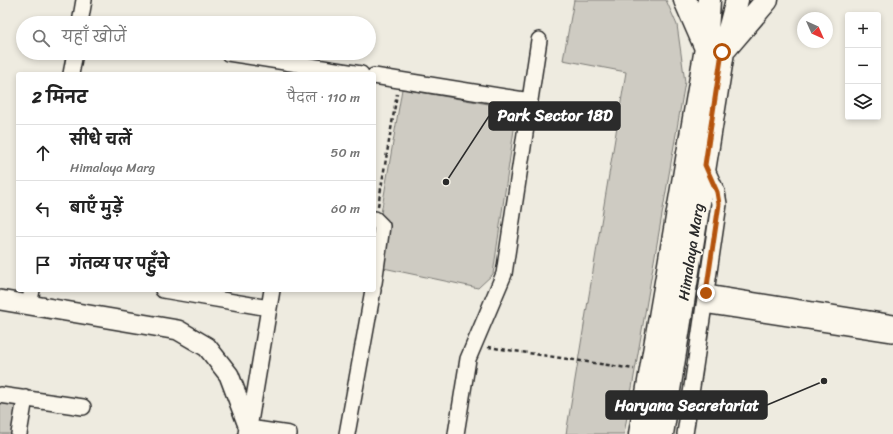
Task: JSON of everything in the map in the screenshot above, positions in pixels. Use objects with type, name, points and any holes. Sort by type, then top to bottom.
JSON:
[{"type":"main road","points":[[685,0],[714,50],[767,0]]},
{"type":"main road","name":"Himalaya Marg","points":[[662,434],[705,165],[714,50],[709,0]]},
{"type":"main road","name":"Himalaya Marg","points":[[640,434],[714,50],[737,0]]},
{"type":"street","points":[[81,16],[84,0]]},
{"type":"street","points":[[456,434],[468,359],[504,274],[539,40]]},
{"type":"street","points":[[71,72],[74,60]]},
{"type":"street","points":[[272,60],[348,72]]},
{"type":"street","points":[[376,76],[530,101]]},
{"type":"street","points":[[685,434],[719,204],[717,192],[705,165]]},
{"type":"street","points":[[376,220],[382,226],[376,269]]},
{"type":"street","points":[[175,292],[269,308]]},
{"type":"street","points":[[248,431],[272,292]]},
{"type":"street","points":[[348,434],[373,292]]},
{"type":"street","points":[[0,300],[30,297],[178,330],[207,347],[229,374],[248,431]]},
{"type":"street","points":[[705,299],[893,323]]},
{"type":"street","points":[[705,299],[893,334]]},
{"type":"street","points":[[0,395],[83,407]]},
{"type":"street","points":[[19,434],[25,398]]},
{"type":"street","points":[[248,431],[289,434]]},
{"type":"path","points":[[376,213],[400,80]]},
{"type":"path","points":[[474,345],[651,371]]},
{"type":"shaded area","points":[[574,0],[666,0],[677,25],[685,82],[624,434],[566,434],[626,72],[563,60]]},
{"type":"shaded area","points":[[402,89],[517,109],[493,274],[478,288],[376,266],[376,243]]},
{"type":"shaded area","points":[[0,403],[17,406],[12,434],[0,434]]},
{"type":"place","name":"Park Sector 18D","points":[[446,182]]},
{"type":"place","name":"Haryana Secretariat","points":[[824,381]]},
{"type":"route","points":[[706,293],[719,204],[717,192],[705,165],[722,52]]}]
